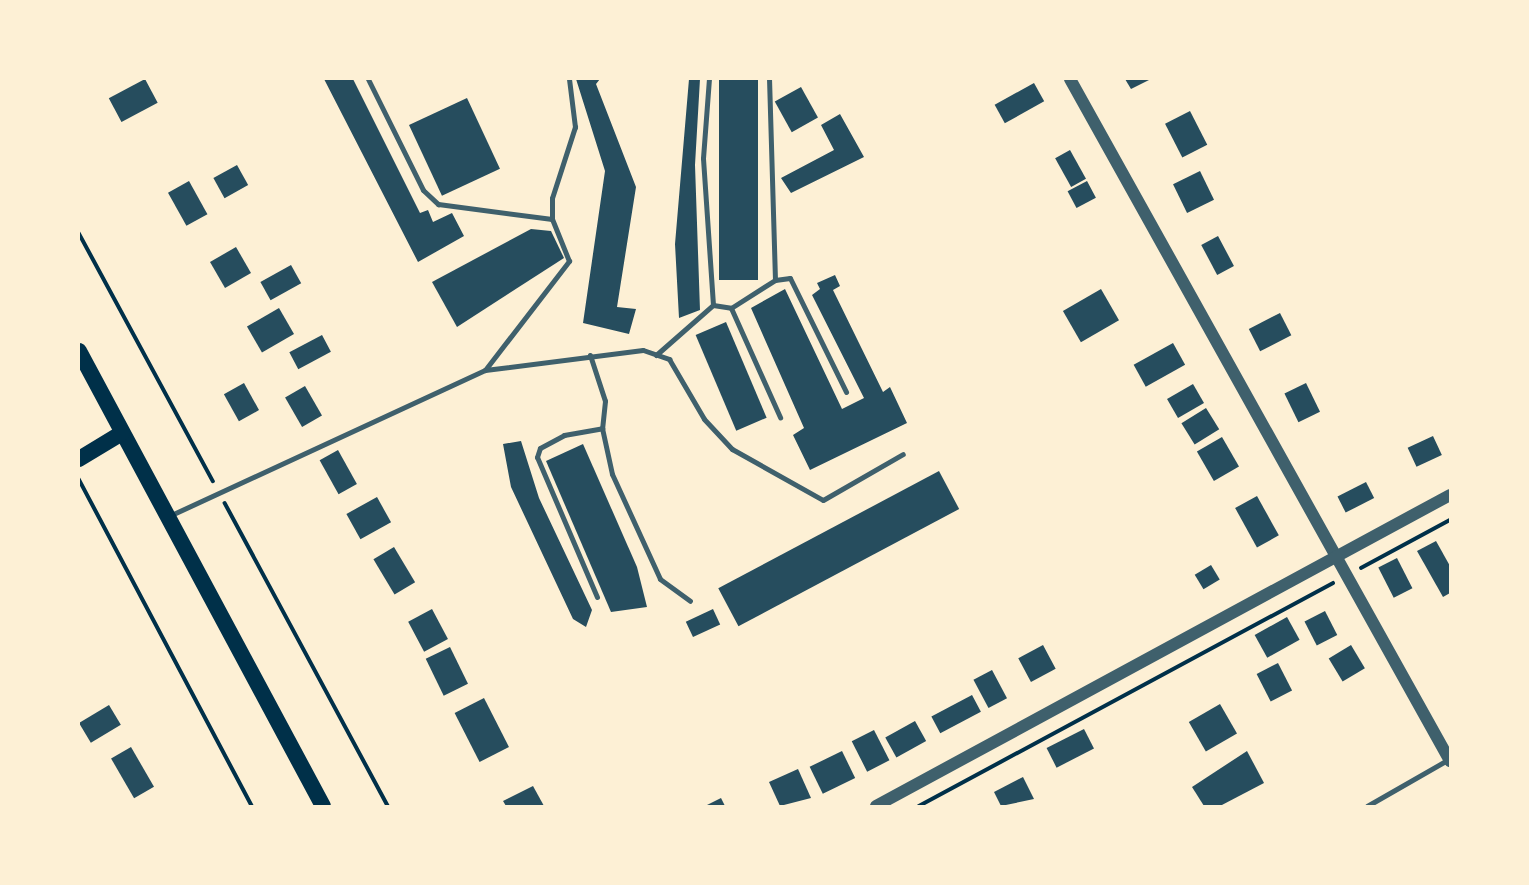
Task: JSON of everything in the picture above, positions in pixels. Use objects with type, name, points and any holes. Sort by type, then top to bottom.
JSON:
[{"type":"main road","points":[[79,351],[323,806]]},
{"type":"main road","points":[[79,459],[122,433]]},
{"type":"street","points":[[1070,79],[1450,760]]},
{"type":"street","points":[[876,806],[1450,495]]},
{"type":"lane","points":[[368,79],[423,190],[438,204],[552,219]]},
{"type":"lane","points":[[485,370],[569,261],[552,219],[552,198],[575,127],[569,79]]},
{"type":"lane","points":[[709,79],[704,158],[713,305]]},
{"type":"lane","points":[[769,79],[775,280]]},
{"type":"lane","points":[[713,305],[731,308],[775,280],[790,278],[846,392]]},
{"type":"lane","points":[[656,355],[713,305]]},
{"type":"lane","points":[[731,308],[780,417]]},
{"type":"lane","points":[[590,355],[605,401],[602,428],[612,474],[660,579],[690,601]]},
{"type":"lane","points":[[167,518],[217,489],[485,370],[590,355],[656,355],[669,359],[704,419],[732,449],[822,499],[903,454]]},
{"type":"lane","points":[[597,597],[537,457],[540,448],[564,435],[602,428]]},
{"type":"lane","points":[[1367,806],[1450,760]]},
{"type":"path","points":[[79,233],[388,806]]},
{"type":"path","points":[[79,479],[252,806]]},
{"type":"path","points":[[919,806],[1450,520]]},
{"type":"building","points":[[145,79],[158,103],[121,122],[109,98]]},
{"type":"building","points":[[324,79],[353,79],[420,213],[428,210],[433,222],[452,213],[464,236],[418,262]]},
{"type":"building","points":[[576,79],[600,79],[596,84],[636,187],[617,307],[636,309],[629,334],[583,323],[605,171]]},
{"type":"building","points":[[689,79],[700,79],[695,165],[700,310],[679,318],[675,244]]},
{"type":"building","points":[[719,79],[758,79],[758,280],[719,280]]},
{"type":"building","points":[[1125,79],[1151,79],[1131,89]]},
{"type":"building","points":[[1034,83],[1044,101],[1005,123],[995,105]]},
{"type":"building","points":[[801,87],[818,118],[792,132],[775,102]]},
{"type":"building","points":[[467,98],[500,169],[442,196],[409,125]]},
{"type":"building","points":[[1190,111],[1207,145],[1182,158],[1165,124]]},
{"type":"building","points":[[840,114],[864,157],[791,193],[781,178],[834,150],[821,125]]},
{"type":"building","points":[[1070,150],[1086,179],[1071,187],[1055,158]]},
{"type":"building","points":[[237,165],[248,185],[225,198],[213,178]]},
{"type":"building","points":[[1200,171],[1214,200],[1187,213],[1173,184]]},
{"type":"building","points":[[189,181],[207,214],[186,226],[168,193]]},
{"type":"building","points":[[1087,181],[1096,198],[1076,208],[1068,191]]},
{"type":"building","points":[[531,229],[551,231],[564,258],[457,327],[432,282]]},
{"type":"building","points":[[1218,236],[1234,266],[1217,275],[1201,245]]},
{"type":"building","points":[[236,247],[251,273],[225,288],[210,262]]},
{"type":"building","points":[[291,265],[301,283],[271,300],[260,282]]},
{"type":"building","points":[[835,275],[840,286],[833,290],[883,392],[890,387],[907,423],[810,470],[793,435],[804,428],[751,308],[785,289],[842,409],[864,398],[812,295],[820,289],[817,283]]},
{"type":"building","points":[[1101,289],[1119,320],[1081,342],[1063,311]]},
{"type":"building","points":[[279,308],[294,334],[262,352],[247,326]]},
{"type":"building","points":[[1280,313],[1291,335],[1260,351],[1249,329]]},
{"type":"building","points":[[726,322],[767,418],[736,431],[696,335]]},
{"type":"building","points":[[322,335],[331,352],[298,369],[289,352]]},
{"type":"building","points":[[1173,343],[1185,365],[1146,387],[1134,365]]},
{"type":"building","points":[[244,383],[259,410],[239,421],[224,394]]},
{"type":"building","points":[[1306,383],[1320,412],[1298,422],[1284,394]]},
{"type":"building","points":[[1193,384],[1204,403],[1178,418],[1167,399]]},
{"type":"building","points":[[305,386],[322,415],[302,427],[285,398]]},
{"type":"building","points":[[1206,408],[1219,429],[1195,445],[1181,423]]},
{"type":"building","points":[[1433,436],[1442,455],[1416,467],[1408,448]]},
{"type":"building","points":[[1222,437],[1239,466],[1214,481],[1197,452]]},
{"type":"building","points":[[521,441],[539,498],[592,610],[586,627],[573,619],[511,487],[503,444]]},
{"type":"building","points":[[583,444],[637,567],[647,607],[611,612],[546,461]]},
{"type":"building","points":[[338,450],[357,484],[339,494],[320,460]]},
{"type":"building","points":[[939,471],[959,509],[738,626],[718,588]]},
{"type":"building","points":[[1366,482],[1374,498],[1346,513],[1337,497]]},
{"type":"building","points":[[1257,496],[1279,535],[1257,547],[1235,508]]},
{"type":"building","points":[[377,497],[391,522],[360,539],[346,514]]},
{"type":"building","points":[[1436,541],[1450,566],[1450,593],[1443,597],[1417,551]]},
{"type":"building","points":[[394,547],[415,582],[395,595],[373,559]]},
{"type":"building","points":[[1397,558],[1412,588],[1394,598],[1378,568]]},
{"type":"building","points":[[1211,565],[1220,580],[1203,589],[1195,575]]},
{"type":"building","points":[[432,609],[448,639],[424,652],[408,622]]},
{"type":"building","points":[[713,609],[720,624],[693,637],[686,622]]},
{"type":"building","points":[[1325,611],[1337,635],[1317,645],[1305,621]]},
{"type":"building","points":[[1287,617],[1300,640],[1267,658],[1255,635]]},
{"type":"building","points":[[1043,645],[1056,669],[1031,682],[1018,658]]},
{"type":"building","points":[[1351,645],[1365,668],[1343,682],[1329,658]]},
{"type":"building","points":[[450,647],[468,684],[444,696],[426,659]]},
{"type":"building","points":[[1278,663],[1292,691],[1271,702],[1257,674]]},
{"type":"building","points":[[992,670],[1007,698],[988,708],[973,680]]},
{"type":"building","points":[[972,695],[981,712],[940,733],[931,717]]},
{"type":"building","points":[[484,698],[509,747],[480,762],[455,713]]},
{"type":"building","points":[[1220,704],[1237,733],[1206,751],[1189,722]]},
{"type":"building","points":[[109,705],[121,725],[91,743],[79,723]]},
{"type":"building","points":[[915,721],[926,741],[896,758],[885,737]]},
{"type":"building","points":[[1084,729],[1094,749],[1057,768],[1047,748]]},
{"type":"building","points":[[874,730],[889,760],[867,772],[852,741]]},
{"type":"building","points":[[131,747],[154,787],[134,798],[111,758]]},
{"type":"building","points":[[842,751],[855,778],[823,794],[810,767]]},
{"type":"building","points":[[1247,751],[1264,783],[1220,806],[1204,806],[1192,787]]},
{"type":"building","points":[[798,769],[811,798],[780,806],[769,782]]},
{"type":"building","points":[[1023,777],[1034,799],[1001,806],[994,792]]},
{"type":"building","points":[[533,786],[544,806],[506,806],[503,801]]},
{"type":"building","points":[[721,798],[725,806],[705,806]]}]
